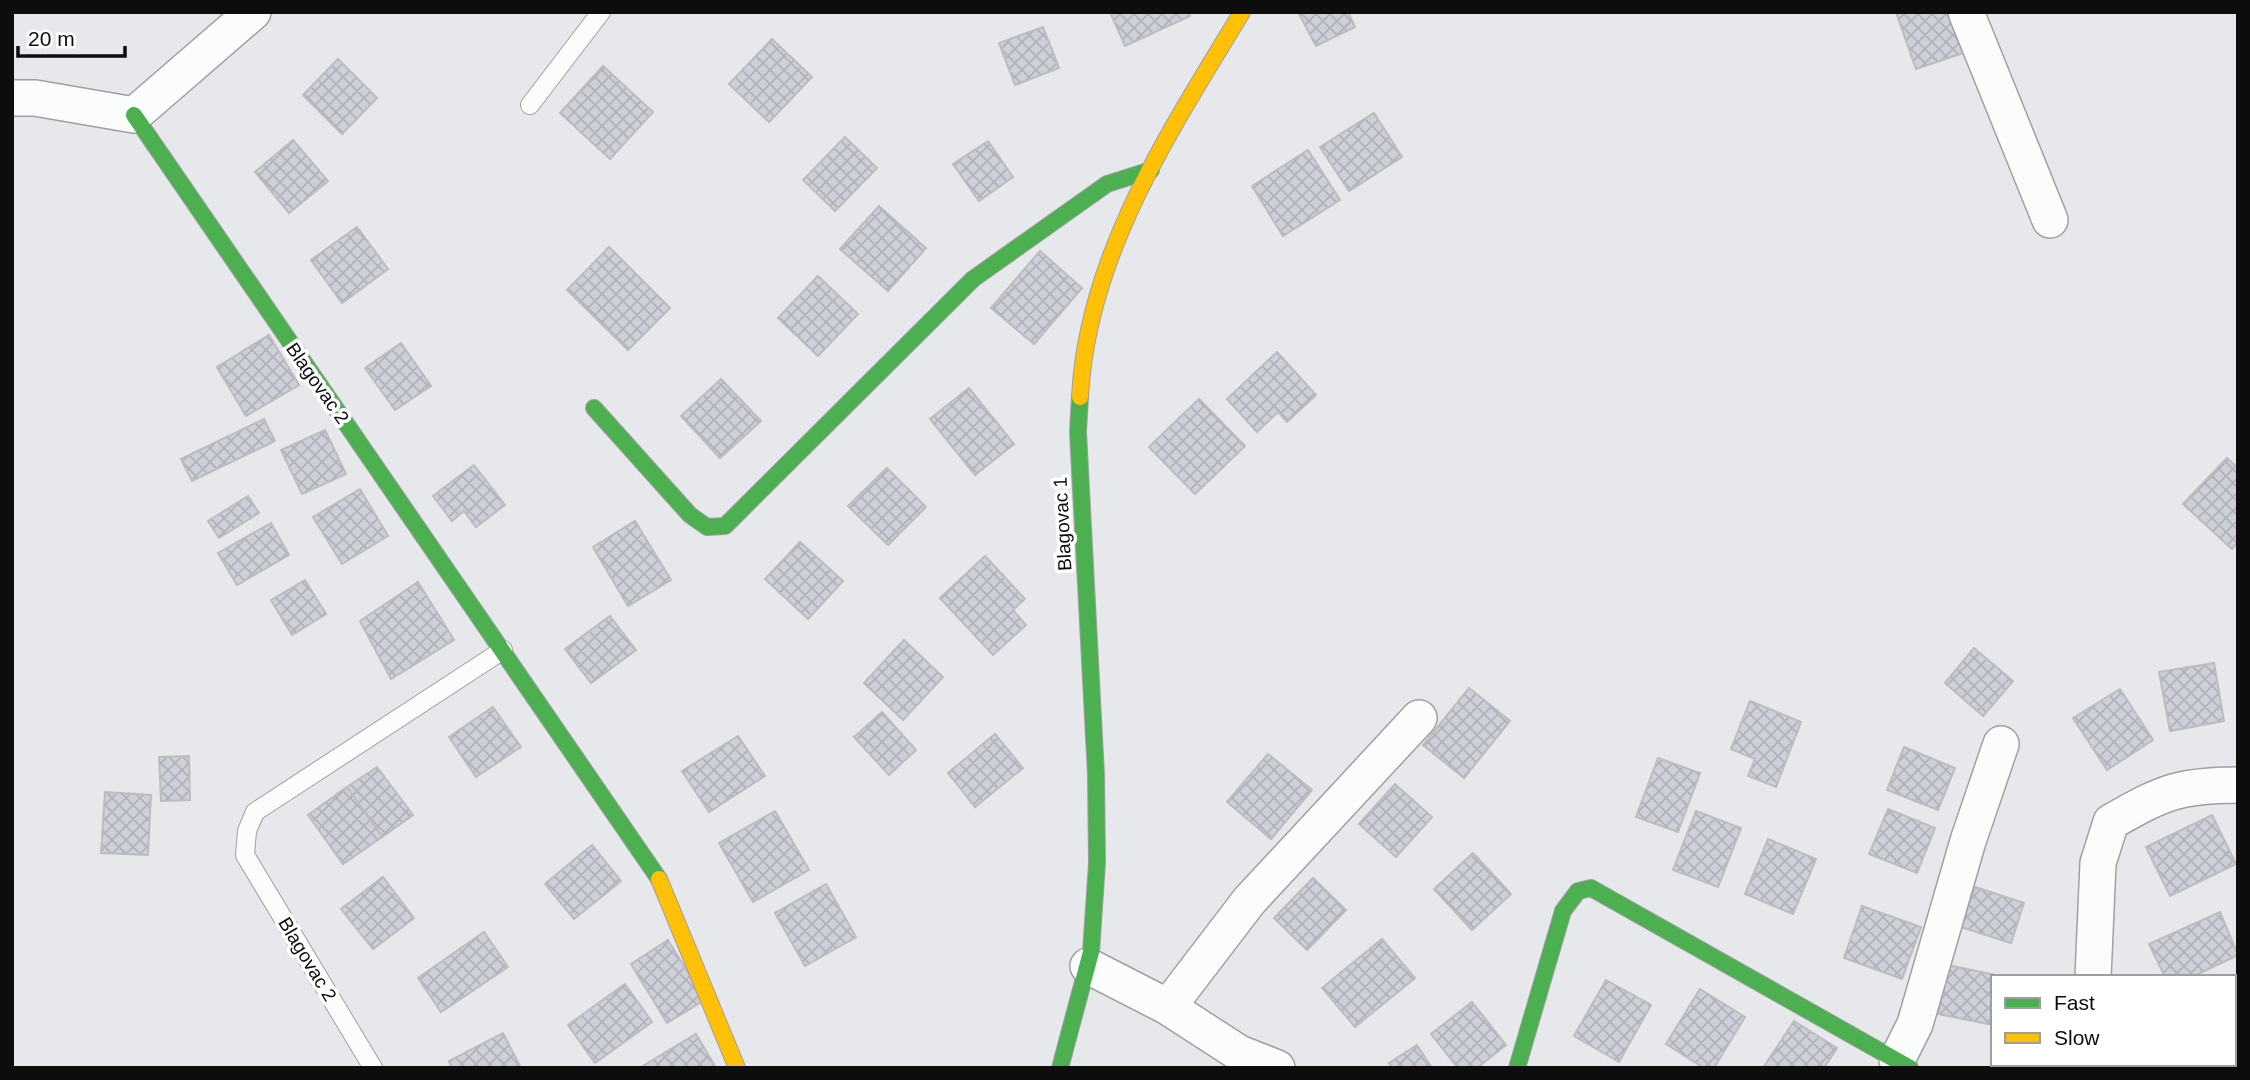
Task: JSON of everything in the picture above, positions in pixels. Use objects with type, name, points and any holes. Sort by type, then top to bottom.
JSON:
[{"type":"street","points":[[12,98],[35,98],[134,115],[253,12]]},
{"type":"street","name":"Blagovac 1","points":[[1060,1068],[1091,953],[1097,863],[1097,788],[1078,432],[1081,372],[1094,299],[1116,241],[1171,129],[1242,12]]},
{"type":"street","points":[[1966,12],[2050,220]]},
{"type":"street","name":"Blagovac 2","points":[[134,115],[656,873],[737,1068]]},
{"type":"street","points":[[594,408],[690,515],[707,527],[725,526],[973,279],[1107,184],[1151,170]]},
{"type":"street","points":[[1168,1007],[1249,901],[1419,718]]},
{"type":"street","points":[[1517,1068],[1563,911],[1578,891],[1591,888],[1903,1064],[1968,841],[2001,744]]},
{"type":"street","points":[[2092,975],[2098,863],[2111,822],[2159,794],[2199,785],[2238,785]]},
{"type":"street","points":[[1088,966],[1168,1007],[1239,1053],[1277,1068]]},
{"type":"lane","points":[[530,105],[601,12]]},
{"type":"lane","name":"Blagovac 2","points":[[373,1068],[245,855],[247,831],[255,812],[503,650]]},
{"type":"building","points":[[1110,12],[1188,12],[1190,16],[1125,46]]},
{"type":"building","points":[[1298,12],[1348,12],[1355,27],[1316,46]]},
{"type":"building","points":[[1896,12],[1956,12],[1969,51],[1916,69]]},
{"type":"building","points":[[1043,27],[1059,68],[1015,85],[999,43]]},
{"type":"building","points":[[772,39],[812,77],[769,122],[729,84]]},
{"type":"building","points":[[338,59],[377,98],[342,134],[303,95]]},
{"type":"building","points":[[603,66],[653,112],[610,159],[560,113]]},
{"type":"building","points":[[1374,113],[1402,157],[1349,191],[1320,147]]},
{"type":"building","points":[[845,137],[877,168],[835,211],[803,180]]},
{"type":"building","points":[[293,140],[328,181],[289,213],[255,172]]},
{"type":"building","points":[[988,141],[1013,177],[979,201],[953,164]]},
{"type":"building","points":[[1308,150],[1340,200],[1283,236],[1252,186]]},
{"type":"building","points":[[879,206],[926,248],[888,291],[840,249]]},
{"type":"building","points":[[357,227],[388,269],[342,303],[311,260]]},
{"type":"building","points":[[609,247],[670,308],[628,350],[567,290]]},
{"type":"building","points":[[1040,251],[1082,288],[1034,344],[991,308]]},
{"type":"building","points":[[818,276],[858,314],[818,356],[778,318]]},
{"type":"building","points":[[269,335],[299,385],[246,416],[217,367]]},
{"type":"building","points":[[401,343],[431,386],[395,410],[365,368]]},
{"type":"building","points":[[1277,352],[1316,395],[1287,422],[1278,412],[1257,432],[1227,399]]},
{"type":"building","points":[[721,379],[761,421],[720,458],[681,416]]},
{"type":"building","points":[[969,388],[1014,444],[975,475],[930,419]]},
{"type":"building","points":[[1199,399],[1245,446],[1195,494],[1149,447]]},
{"type":"building","points":[[264,419],[275,441],[192,481],[181,459]]},
{"type":"building","points":[[325,430],[346,474],[302,494],[281,450]]},
{"type":"building","points":[[2227,458],[2238,468],[2238,542],[2232,549],[2183,504]]},
{"type":"building","points":[[474,465],[505,505],[476,527],[464,511],[452,521],[433,496]]},
{"type":"building","points":[[887,468],[926,507],[888,545],[848,506]]},
{"type":"building","points":[[360,489],[388,536],[342,564],[313,517]]},
{"type":"building","points":[[248,496],[259,513],[219,538],[208,521]]},
{"type":"building","points":[[635,521],[671,580],[628,606],[593,547]]},
{"type":"building","points":[[271,523],[289,555],[237,585],[218,553]]},
{"type":"building","points":[[800,542],[843,581],[808,619],[765,579]]},
{"type":"building","points":[[985,556],[1025,599],[1013,610],[1026,625],[993,655],[940,598]]},
{"type":"building","points":[[305,580],[326,614],[292,635],[271,600]]},
{"type":"building","points":[[418,582],[454,640],[391,679],[360,621]]},
{"type":"building","points":[[610,616],[636,650],[591,683],[565,649]]},
{"type":"building","points":[[904,640],[943,677],[903,720],[864,683]]},
{"type":"building","points":[[1974,648],[2013,681],[1983,716],[1945,683]]},
{"type":"building","points":[[2214,663],[2224,721],[2170,731],[2159,672]]},
{"type":"building","points":[[1469,688],[1510,721],[1464,778],[1423,745]]},
{"type":"building","points":[[2120,689],[2153,740],[2107,770],[2073,718]]},
{"type":"building","points":[[1750,701],[1801,722],[1776,787],[1748,776],[1755,759],[1731,749]]},
{"type":"building","points":[[493,707],[521,747],[476,777],[449,737]]},
{"type":"building","points":[[882,712],[916,750],[889,775],[854,737]]},
{"type":"building","points":[[995,734],[1023,768],[975,807],[948,773]]},
{"type":"building","points":[[738,736],[765,776],[709,812],[682,771]]},
{"type":"building","points":[[1904,747],[1955,768],[1938,810],[1887,790]]},
{"type":"building","points":[[1268,754],[1312,790],[1271,839],[1227,802]]},
{"type":"building","points":[[189,756],[190,800],[161,801],[159,757]]},
{"type":"building","points":[[1658,758],[1700,773],[1678,832],[1636,817]]},
{"type":"building","points":[[377,767],[413,815],[382,837],[347,787]]},
{"type":"building","points":[[1395,784],[1432,817],[1396,857],[1359,824]]},
{"type":"building","points":[[347,787],[382,837],[343,864],[308,815]]},
{"type":"building","points":[[105,792],[151,795],[148,855],[101,853]]},
{"type":"building","points":[[1888,809],[1935,828],[1917,873],[1869,854]]},
{"type":"building","points":[[775,811],[809,870],[753,902],[719,843]]},
{"type":"building","points":[[1696,811],[1741,828],[1718,887],[1673,870]]},
{"type":"building","points":[[2212,815],[2236,864],[2170,896],[2146,847]]},
{"type":"building","points":[[1768,839],[1816,859],[1793,914],[1745,894]]},
{"type":"building","points":[[592,845],[621,881],[574,919],[545,884]]},
{"type":"building","points":[[1473,853],[1511,894],[1472,930],[1434,889]]},
{"type":"building","points":[[383,877],[414,918],[373,949],[341,909]]},
{"type":"building","points":[[1313,878],[1346,910],[1307,950],[1274,918]]},
{"type":"building","points":[[826,884],[856,937],[805,966],[775,913]]},
{"type":"building","points":[[1975,887],[2024,903],[2011,943],[1961,927]]},
{"type":"building","points":[[1862,906],[1921,927],[1902,979],[1844,958]]},
{"type":"building","points":[[2220,912],[2238,955],[2196,975],[2164,975],[2149,944]]},
{"type":"building","points":[[484,932],[508,967],[441,1012],[418,978]]},
{"type":"building","points":[[1382,939],[1415,978],[1355,1027],[1322,988]]},
{"type":"building","points":[[668,940],[705,1000],[667,1023],[631,964]]},
{"type":"building","points":[[1948,965],[1996,975],[1991,975],[1991,1025],[1938,1014]]},
{"type":"building","points":[[1606,980],[1651,1005],[1619,1062],[1574,1036]]},
{"type":"building","points":[[625,984],[652,1022],[595,1063],[568,1025]]},
{"type":"building","points":[[1700,989],[1745,1017],[1714,1068],[1704,1068],[1666,1044]]},
{"type":"building","points":[[1472,1002],[1506,1045],[1477,1068],[1458,1068],[1431,1034]]},
{"type":"building","points":[[1794,1021],[1837,1048],[1824,1068],[1763,1068]]},
{"type":"building","points":[[2238,1032],[2238,1068],[2211,1068],[2236,1066]]},
{"type":"building","points":[[503,1033],[521,1068],[452,1068],[449,1061]]},
{"type":"building","points":[[696,1034],[716,1068],[641,1067]]},
{"type":"building","points":[[1417,1045],[1432,1068],[1393,1068],[1389,1063]]},
{"type":"traffic: fast","points":[[134,115],[659,879]]},
{"type":"traffic: fast","points":[[594,408],[690,515],[707,527],[725,526],[973,279],[1107,184],[1151,170]]},
{"type":"traffic: fast","points":[[1060,1068],[1091,952],[1097,863],[1096,775],[1078,432],[1080,397]]},
{"type":"traffic: fast","points":[[1517,1068],[1563,911],[1578,891],[1591,888],[1910,1068]]},
{"type":"traffic: slow","points":[[1080,397],[1086,345],[1098,294],[1115,244],[1161,149],[1242,12]]},
{"type":"traffic: slow","points":[[659,879],[737,1068]]}]
